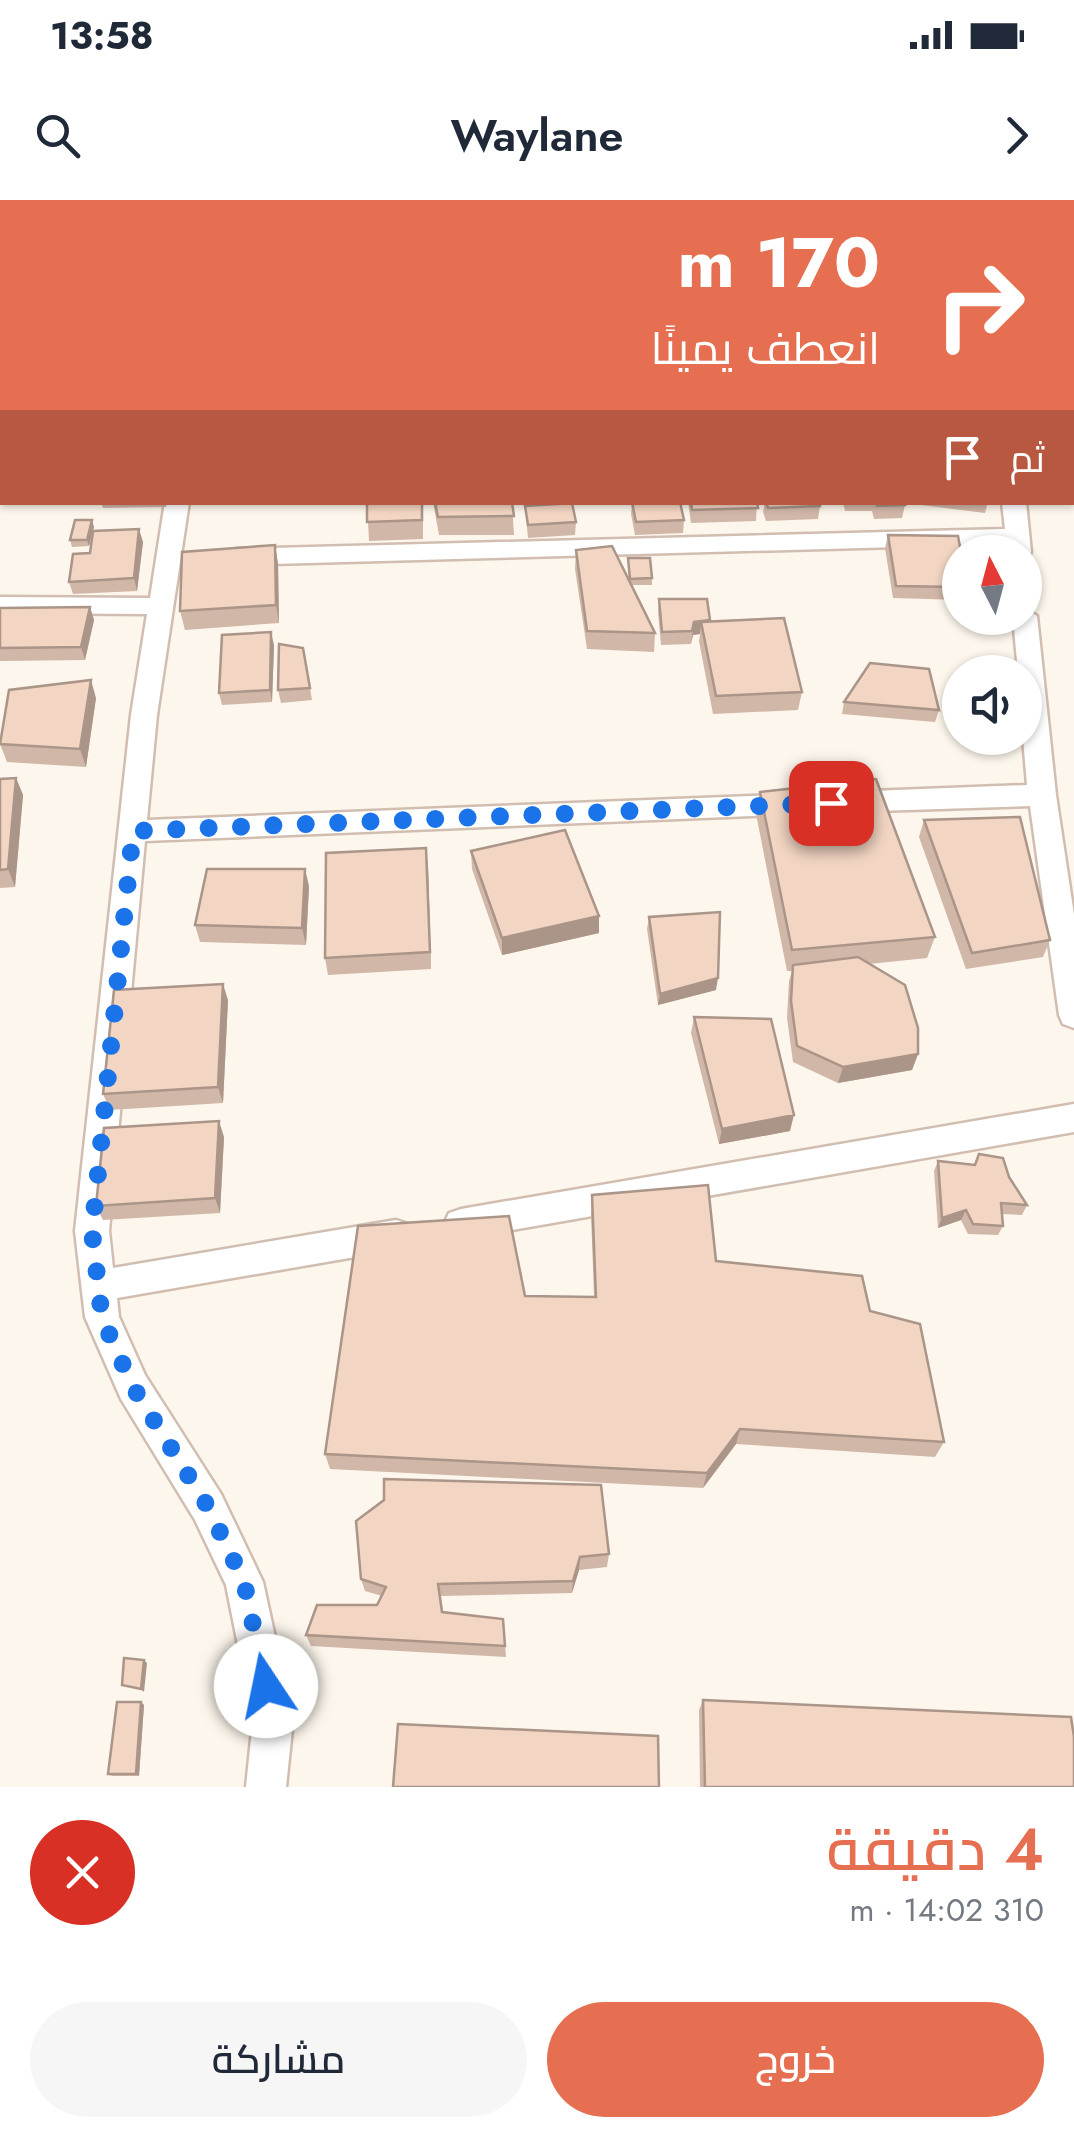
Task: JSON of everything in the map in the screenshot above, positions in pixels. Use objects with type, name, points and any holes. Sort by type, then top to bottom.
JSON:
[{"type":"street","points":[[178,505],[188,558],[161,606],[144,715],[92,1232],[102,1318],[133,1387],[208,1507],[244,1582],[272,1720],[266,1787]]},
{"type":"street","points":[[1014,505],[1017,535]]},
{"type":"street","points":[[188,558],[942,545]]},
{"type":"street","points":[[0,605],[161,606]]},
{"type":"street","points":[[1027,635],[1042,795],[1074,1015]]},
{"type":"street","points":[[133,831],[1042,795]]},
{"type":"street","points":[[98,1286],[1074,1118]]},
{"type":"building","points":[[367,505],[422,505],[422,520],[367,522]]},
{"type":"building","points":[[436,505],[512,505],[514,516],[438,517]]},
{"type":"building","points":[[572,505],[576,522],[528,525],[525,506]]},
{"type":"building","points":[[633,505],[681,505],[684,520],[636,522]]},
{"type":"building","points":[[691,505],[758,508],[692,510]]},
{"type":"building","points":[[767,505],[820,506],[768,508]]},
{"type":"building","points":[[75,520],[92,520],[87,540],[70,540]]},
{"type":"building","points":[[139,529],[134,578],[69,582],[73,554],[90,553],[93,531]]},
{"type":"building","points":[[888,535],[942,536],[942,587],[896,586]]},
{"type":"building","points":[[275,545],[276,605],[180,611],[182,552]]},
{"type":"building","points":[[612,546],[655,633],[587,631],[576,550]]},
{"type":"building","points":[[628,558],[650,558],[652,578],[630,579]]},
{"type":"building","points":[[659,599],[707,599],[710,620],[694,622],[692,631],[662,632]]},
{"type":"building","points":[[90,607],[81,647],[0,648],[0,608]]},
{"type":"building","points":[[784,618],[802,692],[716,696],[701,622]]},
{"type":"building","points":[[271,632],[270,690],[219,693],[222,635]]},
{"type":"building","points":[[279,644],[303,648],[310,688],[278,690]]},
{"type":"building","points":[[870,663],[929,669],[939,710],[844,702]]},
{"type":"building","points":[[91,680],[80,749],[0,744],[9,690]]},
{"type":"building","points":[[16,778],[8,869],[0,870],[0,779]]},
{"type":"building","points":[[876,779],[935,937],[792,950],[760,792]]},
{"type":"building","points":[[1020,817],[1050,940],[972,953],[924,820]]},
{"type":"building","points":[[565,830],[599,916],[502,938],[471,851]]},
{"type":"building","points":[[426,848],[430,952],[325,958],[326,853]]},
{"type":"building","points":[[207,869],[305,869],[302,928],[195,925]]},
{"type":"building","points":[[720,912],[718,978],[660,994],[649,917]]},
{"type":"building","points":[[858,957],[905,985],[918,1028],[918,1054],[843,1067],[797,1046],[791,1001],[793,965]]},
{"type":"building","points":[[223,984],[218,1087],[103,1094],[114,990]]},
{"type":"building","points":[[694,1017],[771,1019],[794,1115],[722,1129]]},
{"type":"building","points":[[219,1121],[215,1198],[96,1206],[104,1128]]},
{"type":"building","points":[[979,1154],[1003,1158],[1009,1177],[1027,1205],[1001,1203],[1003,1226],[973,1224],[966,1210],[942,1218],[938,1161],[975,1165]]},
{"type":"building","points":[[708,1185],[716,1261],[862,1276],[870,1311],[920,1324],[944,1442],[740,1429],[707,1473],[325,1454],[358,1226],[509,1216],[525,1296],[596,1297],[592,1195]]},
{"type":"building","points":[[384,1479],[601,1485],[609,1554],[580,1557],[573,1581],[438,1584],[442,1612],[503,1619],[505,1646],[306,1635],[317,1605],[377,1605],[386,1587],[361,1579],[356,1521],[384,1500]]},
{"type":"building","points":[[124,1658],[144,1660],[141,1689],[122,1685]]},
{"type":"building","points":[[703,1700],[1071,1717],[1074,1787],[705,1787]]},
{"type":"building","points":[[117,1702],[141,1702],[136,1774],[108,1774]]},
{"type":"building","points":[[398,1724],[658,1736],[659,1787],[393,1787]]},
{"type":"route","points":[[266,1686],[244,1582],[208,1507],[133,1387],[102,1318],[92,1232],[133,831],[831,803]]}]
